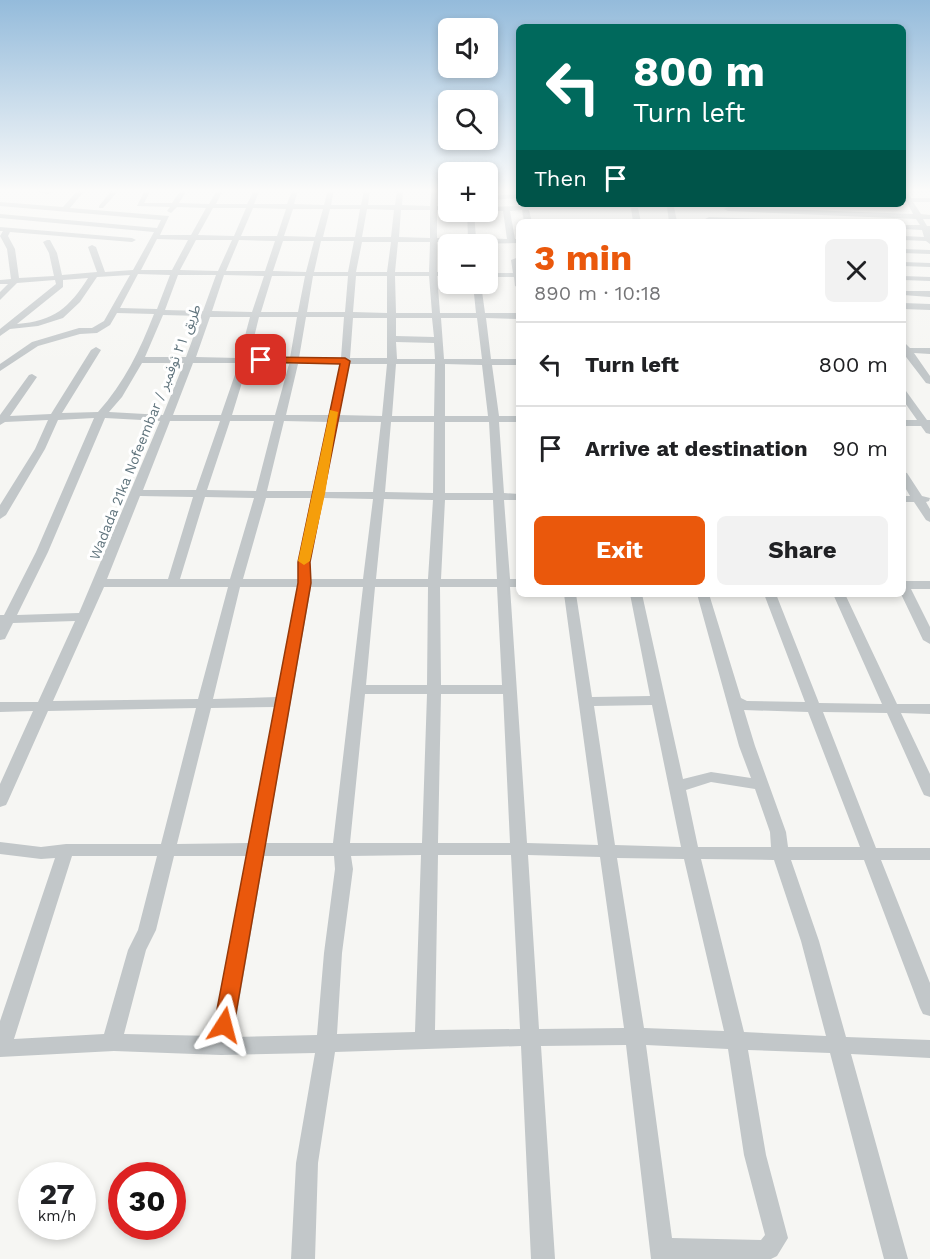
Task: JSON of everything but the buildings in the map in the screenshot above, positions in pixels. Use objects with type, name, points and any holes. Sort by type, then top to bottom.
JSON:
[{"type":"street","points":[[7,249],[15,280]]},
{"type":"street","points":[[3,330],[60,285],[60,276],[50,249]]},
{"type":"street","points":[[3,330],[41,324],[67,313],[76,305],[98,274],[92,249]]},
{"type":"street","points":[[0,368],[35,344],[79,331],[94,331],[101,328],[111,319],[148,249],[139,249]]},
{"type":"street","points":[[0,636],[4,619],[42,552],[101,415],[117,397],[138,360],[187,249]]},
{"type":"street","name":"Wadada 21ka Nofeembar / طريق ٢١ نوفمبر","points":[[0,801],[99,583],[190,360],[232,249]]},
{"type":"street","points":[[173,582],[209,465],[217,452],[235,388],[243,376],[244,351],[275,249]]},
{"type":"street","points":[[112,1042],[137,950],[147,930],[235,583],[252,530],[294,361],[315,249]]},
{"type":"street","points":[[221,1047],[281,702],[305,583],[304,562],[320,494],[332,419],[345,361],[356,249]]},
{"type":"street","points":[[303,1259],[307,1163],[326,1046],[333,953],[344,869],[341,848],[371,583],[392,361],[391,275],[393,249]]},
{"type":"street","points":[[425,1039],[434,688],[434,583],[439,498],[440,419],[440,362],[433,249]]},
{"type":"street","points":[[906,251],[930,252]]},
{"type":"street","points":[[906,264],[930,265]]},
{"type":"street","points":[[0,282],[136,272],[438,274]]},
{"type":"street","points":[[498,275],[516,275]]},
{"type":"street","points":[[906,278],[930,279]]},
{"type":"street","points":[[0,297],[15,280]]},
{"type":"street","points":[[906,293],[930,294]]},
{"type":"street","points":[[478,294],[494,419],[528,1038],[543,1259]]},
{"type":"street","points":[[906,306],[925,307],[930,318]]},
{"type":"street","points":[[115,310],[206,314],[516,316]]},
{"type":"street","points":[[391,339],[437,340]]},
{"type":"street","points":[[906,348],[930,351]]},
{"type":"street","points":[[0,515],[40,449],[55,416],[96,350]]},
{"type":"street","points":[[906,351],[929,381]]},
{"type":"street","points":[[138,360],[516,362]]},
{"type":"street","points":[[1,420],[32,377]]},
{"type":"street","points":[[906,397],[928,425]]},
{"type":"street","points":[[1,420],[101,415],[166,418],[516,419]]},
{"type":"street","points":[[906,423],[928,425]]},
{"type":"street","points":[[906,478],[925,499],[930,518]]},
{"type":"street","points":[[136,494],[380,494],[439,498],[516,497]]},
{"type":"street","points":[[906,499],[925,499]]},
{"type":"street","points":[[99,583],[516,583]]},
{"type":"street","points":[[906,586],[930,585]]},
{"type":"street","points":[[906,592],[930,640]]},
{"type":"street","points":[[570,597],[588,702],[607,852],[635,1036],[662,1254],[759,1253],[769,1248],[777,1238],[755,1155],[736,1039],[691,853],[679,786],[637,597]]},
{"type":"street","points":[[704,597],[734,701],[778,832],[780,852],[810,941],[896,1259]]},
{"type":"street","points":[[771,597],[930,1008]]},
{"type":"street","points":[[840,597],[930,791]]},
{"type":"street","points":[[4,619],[84,617]]},
{"type":"street","points":[[359,690],[509,689]]},
{"type":"street","points":[[588,702],[659,700]]},
{"type":"street","points":[[734,701],[746,706],[813,705],[930,709]]},
{"type":"street","points":[[0,706],[281,702]]},
{"type":"street","points":[[679,786],[711,777],[761,785]]},
{"type":"street","points":[[0,848],[41,853],[66,850],[430,848],[607,852],[930,854]]},
{"type":"street","points":[[66,850],[0,1048],[112,1042],[221,1047],[326,1046],[365,1041],[405,1043],[425,1039],[635,1036],[736,1039],[840,1047],[930,1049]]},
{"type":"slow traffic","points":[[304,561],[320,494],[333,412]]},
{"type":"route","points":[[224,1025],[238,940],[257,849],[281,702],[305,583],[304,562],[308,539],[320,494],[332,419],[345,361],[261,360]]}]
